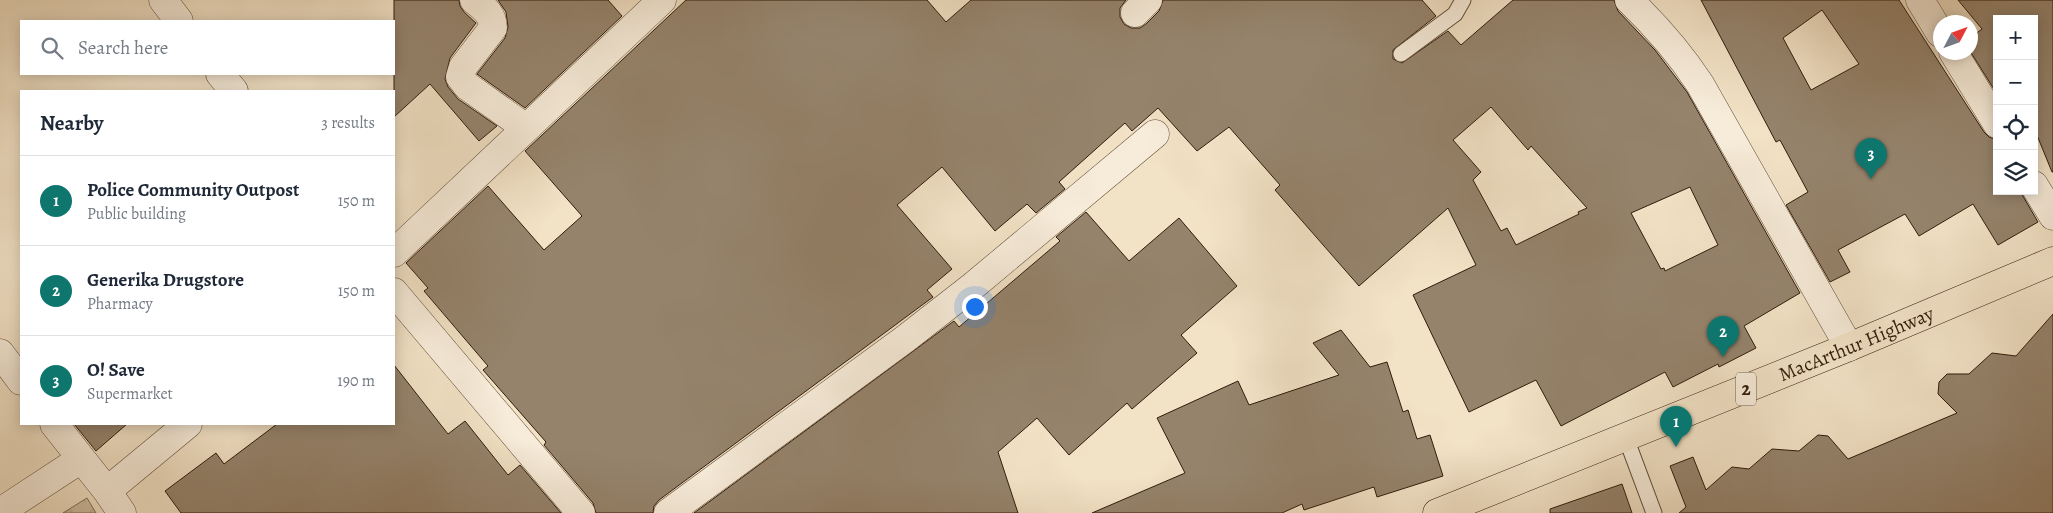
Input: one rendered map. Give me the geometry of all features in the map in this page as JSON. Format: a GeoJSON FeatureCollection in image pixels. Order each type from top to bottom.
{"type":"FeatureCollection","features":[{"type":"Feature","properties":{"kind":"highway","name":"MacArthur Highway"},"geometry":{"type":"LineString","coordinates":[[1437,513],[1849,347],[2053,260]]}},
{"type":"Feature","properties":{"kind":"street"},"geometry":{"type":"LineString","coordinates":[[163,0],[178,20]]}},
{"type":"Feature","properties":{"kind":"street"},"geometry":{"type":"LineString","coordinates":[[474,0],[487,10],[493,20],[493,28],[463,67],[460,77],[467,86],[526,128]]}},
{"type":"Feature","properties":{"kind":"street"},"geometry":{"type":"LineString","coordinates":[[395,252],[662,0]]}},
{"type":"Feature","properties":{"kind":"street"},"geometry":{"type":"LineString","coordinates":[[1630,0],[1660,30],[1682,56],[1849,347]]}},
{"type":"Feature","properties":{"kind":"street"},"geometry":{"type":"LineString","coordinates":[[1920,0],[1933,21]]}},
{"type":"Feature","properties":{"kind":"street"},"geometry":{"type":"LineString","coordinates":[[1957,60],[1993,118]]}},
{"type":"Feature","properties":{"kind":"street"},"geometry":{"type":"LineString","coordinates":[[221,75],[233,90]]}},
{"type":"Feature","properties":{"kind":"street"},"geometry":{"type":"LineString","coordinates":[[668,513],[905,339],[973,286],[1155,134]]}},
{"type":"Feature","properties":{"kind":"street"},"geometry":{"type":"LineString","coordinates":[[2038,192],[2053,216]]}},
{"type":"Feature","properties":{"kind":"street"},"geometry":{"type":"LineString","coordinates":[[395,293],[581,513]]}},
{"type":"Feature","properties":{"kind":"street"},"geometry":{"type":"LineString","coordinates":[[0,353],[20,380]]}},
{"type":"Feature","properties":{"kind":"street"},"geometry":{"type":"LineString","coordinates":[[55,425],[122,513]]}},
{"type":"Feature","properties":{"kind":"street"},"geometry":{"type":"LineString","coordinates":[[107,491],[187,425]]}},
{"type":"Feature","properties":{"kind":"street"},"geometry":{"type":"LineString","coordinates":[[0,512],[81,460]]}},
{"type":"Feature","properties":{"kind":"lane"},"geometry":{"type":"LineString","coordinates":[[1401,54],[1455,14],[1463,0]]}},
{"type":"Feature","properties":{"kind":"lane"},"geometry":{"type":"LineString","coordinates":[[1626,438],[1654,513]]}},
{"type":"Feature","properties":{"kind":"green space"},"geometry":{"type":"Polygon","coordinates":[[[87,498],[96,513],[63,513],[87,498]]]}},
{"type":"Feature","properties":{"kind":"building"},"geometry":{"type":"Polygon","coordinates":[[[394,0],[459,0],[464,12],[476,23],[450,58],[445,79],[448,87],[458,99],[497,126],[479,141],[430,84],[395,116],[394,0]]]}},
{"type":"Feature","properties":{"kind":"building"},"geometry":{"type":"Polygon","coordinates":[[[498,0],[608,0],[622,16],[525,108],[477,74],[505,38],[508,27],[506,12],[498,0]]]}},
{"type":"Feature","properties":{"kind":"building"},"geometry":{"type":"Polygon","coordinates":[[[686,0],[927,0],[946,22],[971,0],[1126,0],[1120,8],[1120,17],[1124,24],[1131,28],[1140,28],[1159,11],[1163,0],[1422,0],[1436,16],[1393,50],[1393,59],[1402,63],[1448,31],[1461,45],[1513,0],[1614,0],[1618,11],[1655,50],[1687,92],[1800,293],[1744,326],[1756,348],[1719,367],[1718,364],[1673,387],[1665,372],[1561,426],[1536,380],[1469,412],[1413,295],[1476,265],[1448,208],[1359,286],[1275,190],[1280,185],[1229,127],[1197,151],[1158,108],[1132,131],[1125,123],[1059,182],[1065,189],[1036,213],[1027,204],[995,231],[942,167],[897,205],[952,269],[927,290],[933,297],[659,500],[654,506],[653,513],[596,513],[593,503],[544,445],[546,442],[483,370],[488,366],[424,291],[428,288],[406,263],[488,186],[544,250],[582,216],[525,151],[686,0]],[[1491,107],[1453,140],[1481,172],[1473,180],[1501,231],[1507,228],[1516,245],[1579,214],[1578,212],[1587,208],[1531,146],[1528,150],[1491,107]],[[1690,187],[1631,213],[1661,269],[1664,268],[1665,271],[1718,245],[1690,187]]]}},
{"type":"Feature","properties":{"kind":"building"},"geometry":{"type":"Polygon","coordinates":[[[1701,0],[1899,0],[1933,53],[1933,60],[1938,60],[1984,132],[1993,138],[1993,195],[2022,195],[2038,222],[1998,245],[1973,204],[1919,236],[1905,214],[1838,250],[1850,272],[1830,282],[1786,205],[1808,192],[1780,140],[1776,142],[1701,0]],[[1822,10],[1783,38],[1811,90],[1859,64],[1822,10]]]}},
{"type":"Feature","properties":{"kind":"building"},"geometry":{"type":"Polygon","coordinates":[[[1958,0],[2053,0],[2053,172],[2038,138],[2038,15],[1993,15],[1993,88],[1976,60],[1978,60],[1978,32],[1982,29],[1978,24],[1978,15],[1970,15],[1958,0]]]}},
{"type":"Feature","properties":{"kind":"building"},"geometry":{"type":"Polygon","coordinates":[[[1086,212],[1129,261],[1179,218],[1237,286],[1181,335],[1197,353],[1132,409],[1127,403],[1069,455],[1037,418],[998,452],[1018,513],[694,513],[954,321],[959,327],[1060,241],[1056,237],[1086,212]]]}},
{"type":"Feature","properties":{"kind":"building"},"geometry":{"type":"Polygon","coordinates":[[[2053,314],[2053,513],[1679,513],[1686,507],[1670,466],[1693,457],[1706,490],[1732,467],[1749,469],[1772,449],[1799,451],[1818,435],[1828,436],[1848,459],[1957,413],[1938,394],[1939,382],[1947,374],[1969,374],[1992,353],[2016,356],[2053,314]]]}},
{"type":"Feature","properties":{"kind":"building"},"geometry":{"type":"Polygon","coordinates":[[[1341,330],[1370,367],[1387,362],[1403,412],[1408,410],[1417,439],[1430,435],[1443,476],[1377,497],[1374,487],[1304,510],[1302,504],[1282,513],[1092,513],[1185,473],[1157,418],[1238,381],[1249,405],[1339,375],[1313,343],[1341,330]]]}},
{"type":"Feature","properties":{"kind":"building"},"geometry":{"type":"Polygon","coordinates":[[[395,366],[448,434],[465,421],[508,475],[520,465],[561,513],[181,513],[165,491],[216,453],[224,464],[276,425],[395,425],[395,366]]]}},
{"type":"Feature","properties":{"kind":"building"},"geometry":{"type":"Polygon","coordinates":[[[75,425],[126,425],[96,451],[75,425]]]}},
{"type":"Feature","properties":{"kind":"building"},"geometry":{"type":"Polygon","coordinates":[[[1622,484],[1632,513],[1550,513],[1550,509],[1622,484]]]}},
{"type":"Feature","properties":{"kind":"place","name":"O! Save"},"geometry":{"type":"Point","coordinates":[1871,179]}},
{"type":"Feature","properties":{"kind":"place","name":"Generika Drugstore"},"geometry":{"type":"Point","coordinates":[1723,357]}},
{"type":"Feature","properties":{"kind":"place","name":"Police Community Outpost"},"geometry":{"type":"Point","coordinates":[1676,447]}}]}
